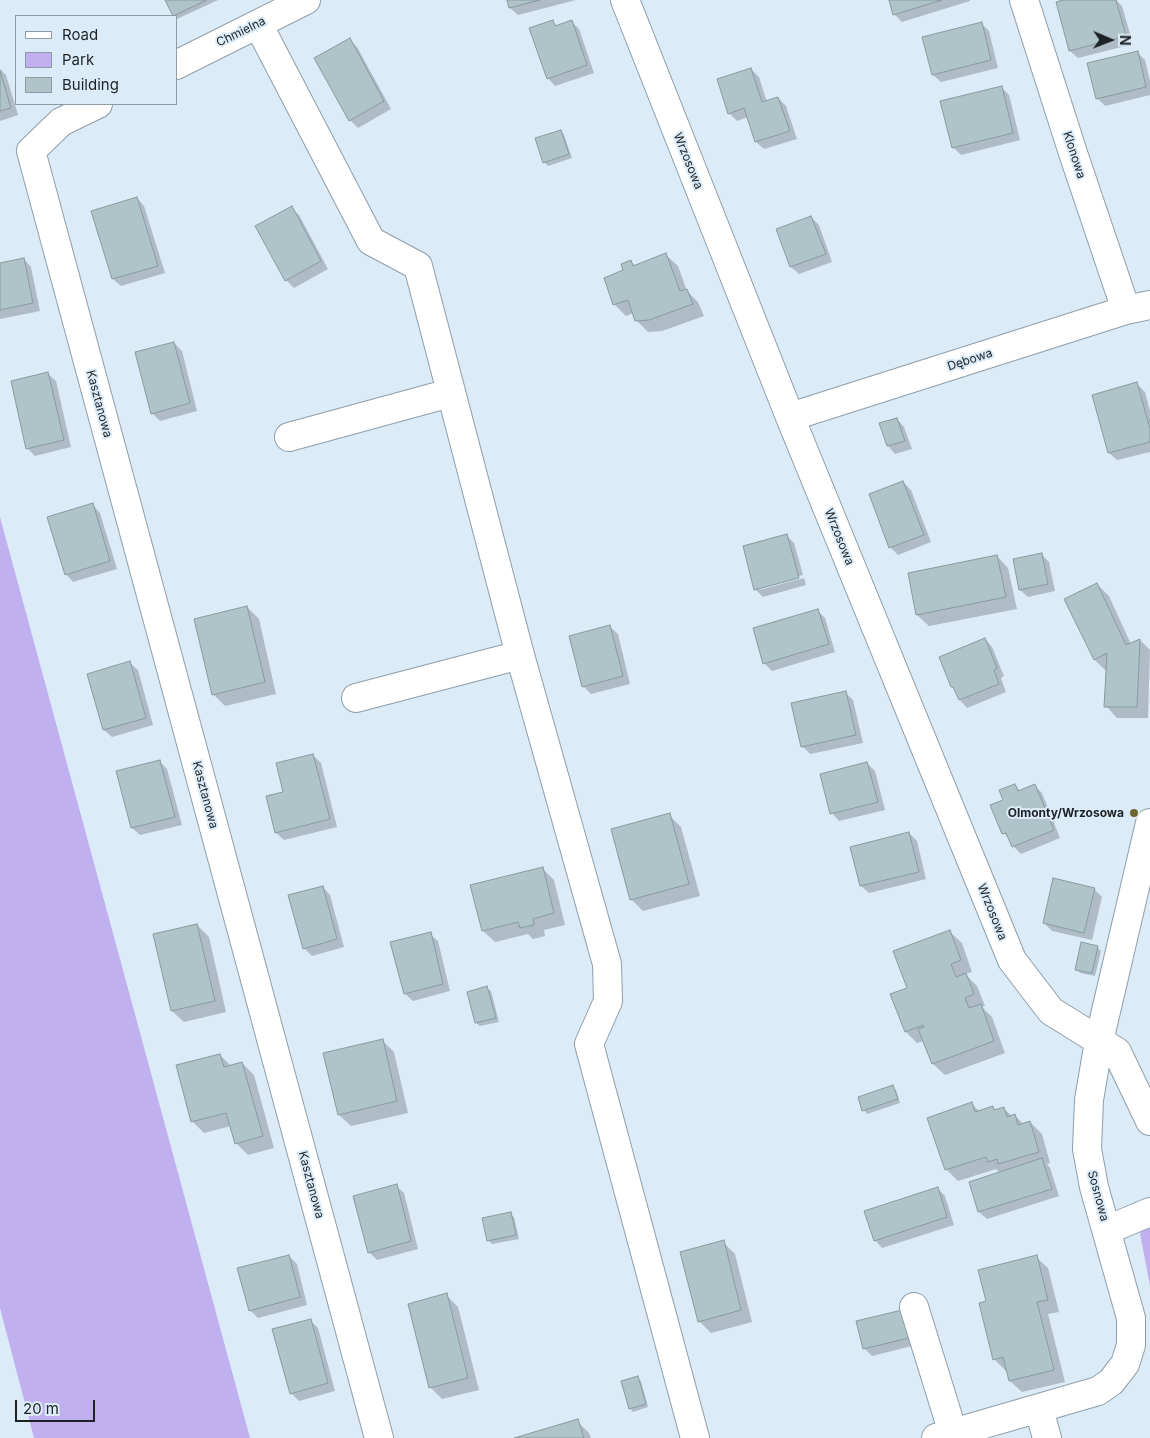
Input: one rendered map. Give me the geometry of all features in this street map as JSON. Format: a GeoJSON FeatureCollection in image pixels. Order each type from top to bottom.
{"type":"FeatureCollection","features":[{"type":"Feature","properties":{"kind":"street","name":"Chmielna"},"geometry":{"type":"LineString","coordinates":[[178,63],[306,0]]}},
{"type":"Feature","properties":{"kind":"street","name":"Wrzosowa"},"geometry":{"type":"LineString","coordinates":[[625,0],[790,417],[1012,960],[1051,1011],[1117,1052],[1150,1121]]}},
{"type":"Feature","properties":{"kind":"street","name":"Klonowa"},"geometry":{"type":"LineString","coordinates":[[1024,0],[1076,162],[1138,307]]}},
{"type":"Feature","properties":{"kind":"street"},"geometry":{"type":"LineString","coordinates":[[258,24],[371,240],[418,266],[520,655],[607,964],[608,1001],[589,1044],[695,1438]]}},
{"type":"Feature","properties":{"kind":"street","name":"Kasztanowa"},"geometry":{"type":"LineString","coordinates":[[96,105],[61,122],[31,151],[379,1438]]}},
{"type":"Feature","properties":{"kind":"street","name":"Dębowa"},"geometry":{"type":"LineString","coordinates":[[790,417],[1138,307]]}},
{"type":"Feature","properties":{"kind":"street"},"geometry":{"type":"LineString","coordinates":[[289,437],[450,393]]}},
{"type":"Feature","properties":{"kind":"street"},"geometry":{"type":"LineString","coordinates":[[356,698],[520,655]]}},
{"type":"Feature","properties":{"kind":"street","name":"Sosnowa"},"geometry":{"type":"LineString","coordinates":[[944,1436],[1098,1391],[1112,1382],[1125,1364],[1131,1345],[1131,1318],[1094,1187],[1087,1149],[1089,1100],[1099,1041],[1150,823]]}},
{"type":"Feature","properties":{"kind":"street"},"geometry":{"type":"LineString","coordinates":[[1107,1230],[1150,1212]]}},
{"type":"Feature","properties":{"kind":"street"},"geometry":{"type":"LineString","coordinates":[[914,1307],[944,1436]]}},
{"type":"Feature","properties":{"kind":"street"},"geometry":{"type":"LineString","coordinates":[[1039,1409],[1047,1438]]}},
{"type":"Feature","properties":{"kind":"green space"},"geometry":{"type":"Polygon","coordinates":[[[0,517],[250,1438],[34,1438],[0,1308],[0,517]]]}},
{"type":"Feature","properties":{"kind":"green space"},"geometry":{"type":"Polygon","coordinates":[[[1150,1225],[1150,1286],[1140,1233],[1150,1225]]]}},
{"type":"Feature","properties":{"kind":"building"},"geometry":{"type":"Polygon","coordinates":[[[165,0],[207,0],[175,15],[172,15],[165,0]]]}},
{"type":"Feature","properties":{"kind":"building"},"geometry":{"type":"Polygon","coordinates":[[[507,0],[540,0],[509,8],[507,0]]]}},
{"type":"Feature","properties":{"kind":"building"},"geometry":{"type":"Polygon","coordinates":[[[889,0],[942,0],[893,15],[889,0]]]}},
{"type":"Feature","properties":{"kind":"building"},"geometry":{"type":"Polygon","coordinates":[[[1063,0],[1116,0],[1126,36],[1069,51],[1056,2],[1063,0]]]}},
{"type":"Feature","properties":{"kind":"building"},"geometry":{"type":"Polygon","coordinates":[[[553,20],[555,26],[572,20],[587,65],[547,79],[529,28],[553,20]]]}},
{"type":"Feature","properties":{"kind":"building"},"geometry":{"type":"Polygon","coordinates":[[[982,22],[991,60],[932,75],[922,37],[982,22]]]}},
{"type":"Feature","properties":{"kind":"building"},"geometry":{"type":"Polygon","coordinates":[[[350,38],[384,101],[349,121],[314,58],[350,38]]]}},
{"type":"Feature","properties":{"kind":"building"},"geometry":{"type":"Polygon","coordinates":[[[1138,51],[1146,87],[1096,99],[1087,63],[1138,51]]]}},
{"type":"Feature","properties":{"kind":"building"},"geometry":{"type":"Polygon","coordinates":[[[751,68],[762,102],[778,97],[790,131],[755,142],[744,108],[728,114],[717,79],[751,68]]]}},
{"type":"Feature","properties":{"kind":"building"},"geometry":{"type":"Polygon","coordinates":[[[0,71],[11,108],[0,111],[0,71]]]}},
{"type":"Feature","properties":{"kind":"building"},"geometry":{"type":"Polygon","coordinates":[[[1002,86],[1013,133],[952,148],[940,101],[1002,86]]]}},
{"type":"Feature","properties":{"kind":"building"},"geometry":{"type":"Polygon","coordinates":[[[561,130],[569,154],[543,163],[535,138],[561,130]]]}},
{"type":"Feature","properties":{"kind":"building"},"geometry":{"type":"Polygon","coordinates":[[[137,197],[158,266],[112,279],[91,211],[137,197]]]}},
{"type":"Feature","properties":{"kind":"building"},"geometry":{"type":"Polygon","coordinates":[[[292,206],[321,261],[285,281],[255,226],[292,206]]]}},
{"type":"Feature","properties":{"kind":"building"},"geometry":{"type":"Polygon","coordinates":[[[811,216],[826,254],[790,267],[776,229],[811,216]]]}},
{"type":"Feature","properties":{"kind":"building"},"geometry":{"type":"Polygon","coordinates":[[[666,253],[680,291],[687,289],[693,304],[649,320],[635,321],[628,300],[613,305],[604,278],[623,270],[621,264],[631,260],[633,266],[666,253]]]}},
{"type":"Feature","properties":{"kind":"building"},"geometry":{"type":"Polygon","coordinates":[[[24,258],[33,303],[0,310],[0,263],[24,258]]]}},
{"type":"Feature","properties":{"kind":"building"},"geometry":{"type":"Polygon","coordinates":[[[174,342],[190,403],[151,414],[135,352],[174,342]]]}},
{"type":"Feature","properties":{"kind":"building"},"geometry":{"type":"Polygon","coordinates":[[[48,372],[64,440],[26,449],[11,381],[48,372]]]}},
{"type":"Feature","properties":{"kind":"building"},"geometry":{"type":"Polygon","coordinates":[[[1137,382],[1150,429],[1150,442],[1108,453],[1092,395],[1137,382]]]}},
{"type":"Feature","properties":{"kind":"building"},"geometry":{"type":"Polygon","coordinates":[[[897,418],[905,441],[887,446],[879,423],[897,418]]]}},
{"type":"Feature","properties":{"kind":"building"},"geometry":{"type":"Polygon","coordinates":[[[903,481],[924,535],[889,548],[869,494],[903,481]]]}},
{"type":"Feature","properties":{"kind":"building"},"geometry":{"type":"Polygon","coordinates":[[[93,503],[110,561],[65,575],[47,517],[93,503]]]}},
{"type":"Feature","properties":{"kind":"building"},"geometry":{"type":"Polygon","coordinates":[[[787,534],[799,578],[754,590],[743,546],[787,534]]]}},
{"type":"Feature","properties":{"kind":"building"},"geometry":{"type":"Polygon","coordinates":[[[1042,553],[1048,584],[1019,590],[1013,559],[1042,553]]]}},
{"type":"Feature","properties":{"kind":"building"},"geometry":{"type":"Polygon","coordinates":[[[997,555],[1006,597],[916,615],[908,573],[997,555]]]}},
{"type":"Feature","properties":{"kind":"building"},"geometry":{"type":"Polygon","coordinates":[[[1097,583],[1126,645],[1140,639],[1137,707],[1104,707],[1107,653],[1094,660],[1064,599],[1097,583]]]}},
{"type":"Feature","properties":{"kind":"building"},"geometry":{"type":"Polygon","coordinates":[[[247,606],[265,682],[212,695],[194,619],[247,606]]]}},
{"type":"Feature","properties":{"kind":"building"},"geometry":{"type":"Polygon","coordinates":[[[818,609],[829,644],[763,664],[753,628],[818,609]]]}},
{"type":"Feature","properties":{"kind":"building"},"geometry":{"type":"Polygon","coordinates":[[[610,625],[623,676],[582,687],[569,636],[610,625]]]}},
{"type":"Feature","properties":{"kind":"building"},"geometry":{"type":"Polygon","coordinates":[[[985,638],[997,668],[994,670],[999,684],[959,700],[953,687],[951,687],[939,657],[985,638]]]}},
{"type":"Feature","properties":{"kind":"building"},"geometry":{"type":"Polygon","coordinates":[[[130,661],[146,718],[103,730],[87,674],[130,661]]]}},
{"type":"Feature","properties":{"kind":"building"},"geometry":{"type":"Polygon","coordinates":[[[846,691],[856,735],[801,747],[791,703],[846,691]]]}},
{"type":"Feature","properties":{"kind":"building"},"geometry":{"type":"Polygon","coordinates":[[[313,754],[330,819],[275,833],[266,796],[283,792],[276,763],[313,754]]]}},
{"type":"Feature","properties":{"kind":"building"},"geometry":{"type":"Polygon","coordinates":[[[160,760],[175,817],[131,828],[116,771],[160,760]]]}},
{"type":"Feature","properties":{"kind":"building"},"geometry":{"type":"Polygon","coordinates":[[[867,762],[878,802],[830,814],[820,774],[867,762]]]}},
{"type":"Feature","properties":{"kind":"building"},"geometry":{"type":"Polygon","coordinates":[[[1015,784],[1018,791],[1035,784],[1054,830],[1012,847],[1006,833],[1002,834],[990,805],[1003,800],[999,790],[1015,784]]]}},
{"type":"Feature","properties":{"kind":"building"},"geometry":{"type":"Polygon","coordinates":[[[670,813],[689,884],[630,900],[611,829],[670,813]]]}},
{"type":"Feature","properties":{"kind":"building"},"geometry":{"type":"Polygon","coordinates":[[[909,832],[919,872],[860,886],[850,847],[909,832]]]}},
{"type":"Feature","properties":{"kind":"building"},"geometry":{"type":"Polygon","coordinates":[[[543,867],[554,913],[533,919],[534,925],[520,928],[518,922],[482,931],[470,885],[543,867]]]}},
{"type":"Feature","properties":{"kind":"building"},"geometry":{"type":"Polygon","coordinates":[[[1053,878],[1095,888],[1084,933],[1043,923],[1053,878]]]}},
{"type":"Feature","properties":{"kind":"building"},"geometry":{"type":"Polygon","coordinates":[[[323,886],[337,939],[303,949],[288,895],[323,886]]]}},
{"type":"Feature","properties":{"kind":"building"},"geometry":{"type":"Polygon","coordinates":[[[197,924],[215,1001],[171,1011],[153,934],[197,924]]]}},
{"type":"Feature","properties":{"kind":"building"},"geometry":{"type":"Polygon","coordinates":[[[950,930],[961,960],[951,964],[956,977],[966,973],[974,994],[965,998],[969,1008],[981,1004],[994,1041],[932,1064],[918,1029],[924,1027],[923,1025],[905,1032],[890,994],[907,988],[893,951],[950,930]]]}},
{"type":"Feature","properties":{"kind":"building"},"geometry":{"type":"Polygon","coordinates":[[[431,932],[443,984],[404,994],[390,942],[431,932]]]}},
{"type":"Feature","properties":{"kind":"building"},"geometry":{"type":"Polygon","coordinates":[[[1081,942],[1098,946],[1092,973],[1075,970],[1081,942]]]}},
{"type":"Feature","properties":{"kind":"building"},"geometry":{"type":"Polygon","coordinates":[[[487,986],[496,1018],[475,1023],[467,992],[487,986]]]}},
{"type":"Feature","properties":{"kind":"building"},"geometry":{"type":"Polygon","coordinates":[[[383,1039],[397,1101],[338,1115],[323,1053],[383,1039]]]}},
{"type":"Feature","properties":{"kind":"building"},"geometry":{"type":"Polygon","coordinates":[[[220,1054],[224,1067],[242,1062],[263,1136],[235,1144],[226,1113],[191,1122],[176,1065],[220,1054]]]}},
{"type":"Feature","properties":{"kind":"building"},"geometry":{"type":"Polygon","coordinates":[[[893,1085],[898,1099],[862,1111],[858,1097],[893,1085]]]}},
{"type":"Feature","properties":{"kind":"building"},"geometry":{"type":"Polygon","coordinates":[[[972,1102],[975,1112],[993,1106],[994,1110],[1004,1107],[1007,1117],[1015,1114],[1018,1125],[1030,1121],[1039,1152],[998,1164],[997,1159],[988,1162],[986,1157],[945,1170],[927,1118],[972,1102]]]}},
{"type":"Feature","properties":{"kind":"building"},"geometry":{"type":"Polygon","coordinates":[[[1042,1158],[1052,1189],[978,1212],[969,1182],[1042,1158]]]}},
{"type":"Feature","properties":{"kind":"building"},"geometry":{"type":"Polygon","coordinates":[[[397,1184],[411,1241],[368,1253],[353,1196],[397,1184]]]}},
{"type":"Feature","properties":{"kind":"building"},"geometry":{"type":"Polygon","coordinates":[[[938,1187],[947,1217],[874,1241],[864,1211],[938,1187]]]}},
{"type":"Feature","properties":{"kind":"building"},"geometry":{"type":"Polygon","coordinates":[[[511,1212],[516,1235],[487,1241],[482,1218],[511,1212]]]}},
{"type":"Feature","properties":{"kind":"building"},"geometry":{"type":"Polygon","coordinates":[[[724,1240],[741,1310],[698,1322],[680,1252],[724,1240]]]}},
{"type":"Feature","properties":{"kind":"building"},"geometry":{"type":"Polygon","coordinates":[[[289,1255],[300,1297],[249,1311],[237,1268],[289,1255]]]}},
{"type":"Feature","properties":{"kind":"building"},"geometry":{"type":"Polygon","coordinates":[[[1037,1255],[1048,1300],[1037,1302],[1054,1370],[1009,1381],[1003,1357],[993,1360],[979,1303],[986,1301],[978,1270],[1037,1255]]]}},
{"type":"Feature","properties":{"kind":"building"},"geometry":{"type":"Polygon","coordinates":[[[447,1293],[468,1378],[429,1388],[408,1304],[447,1293]]]}},
{"type":"Feature","properties":{"kind":"building"},"geometry":{"type":"Polygon","coordinates":[[[902,1310],[909,1338],[863,1349],[856,1321],[902,1310]]]}},
{"type":"Feature","properties":{"kind":"building"},"geometry":{"type":"Polygon","coordinates":[[[311,1319],[328,1383],[290,1394],[272,1329],[311,1319]]]}},
{"type":"Feature","properties":{"kind":"building"},"geometry":{"type":"Polygon","coordinates":[[[638,1376],[646,1404],[629,1409],[621,1381],[638,1376]]]}},
{"type":"Feature","properties":{"kind":"building"},"geometry":{"type":"Polygon","coordinates":[[[578,1419],[584,1438],[514,1438],[578,1419]]]}},
{"type":"Feature","properties":{"kind":"place","name":"Olmonty/Wrzosowa"},"geometry":{"type":"Point","coordinates":[1134,813]}}]}
